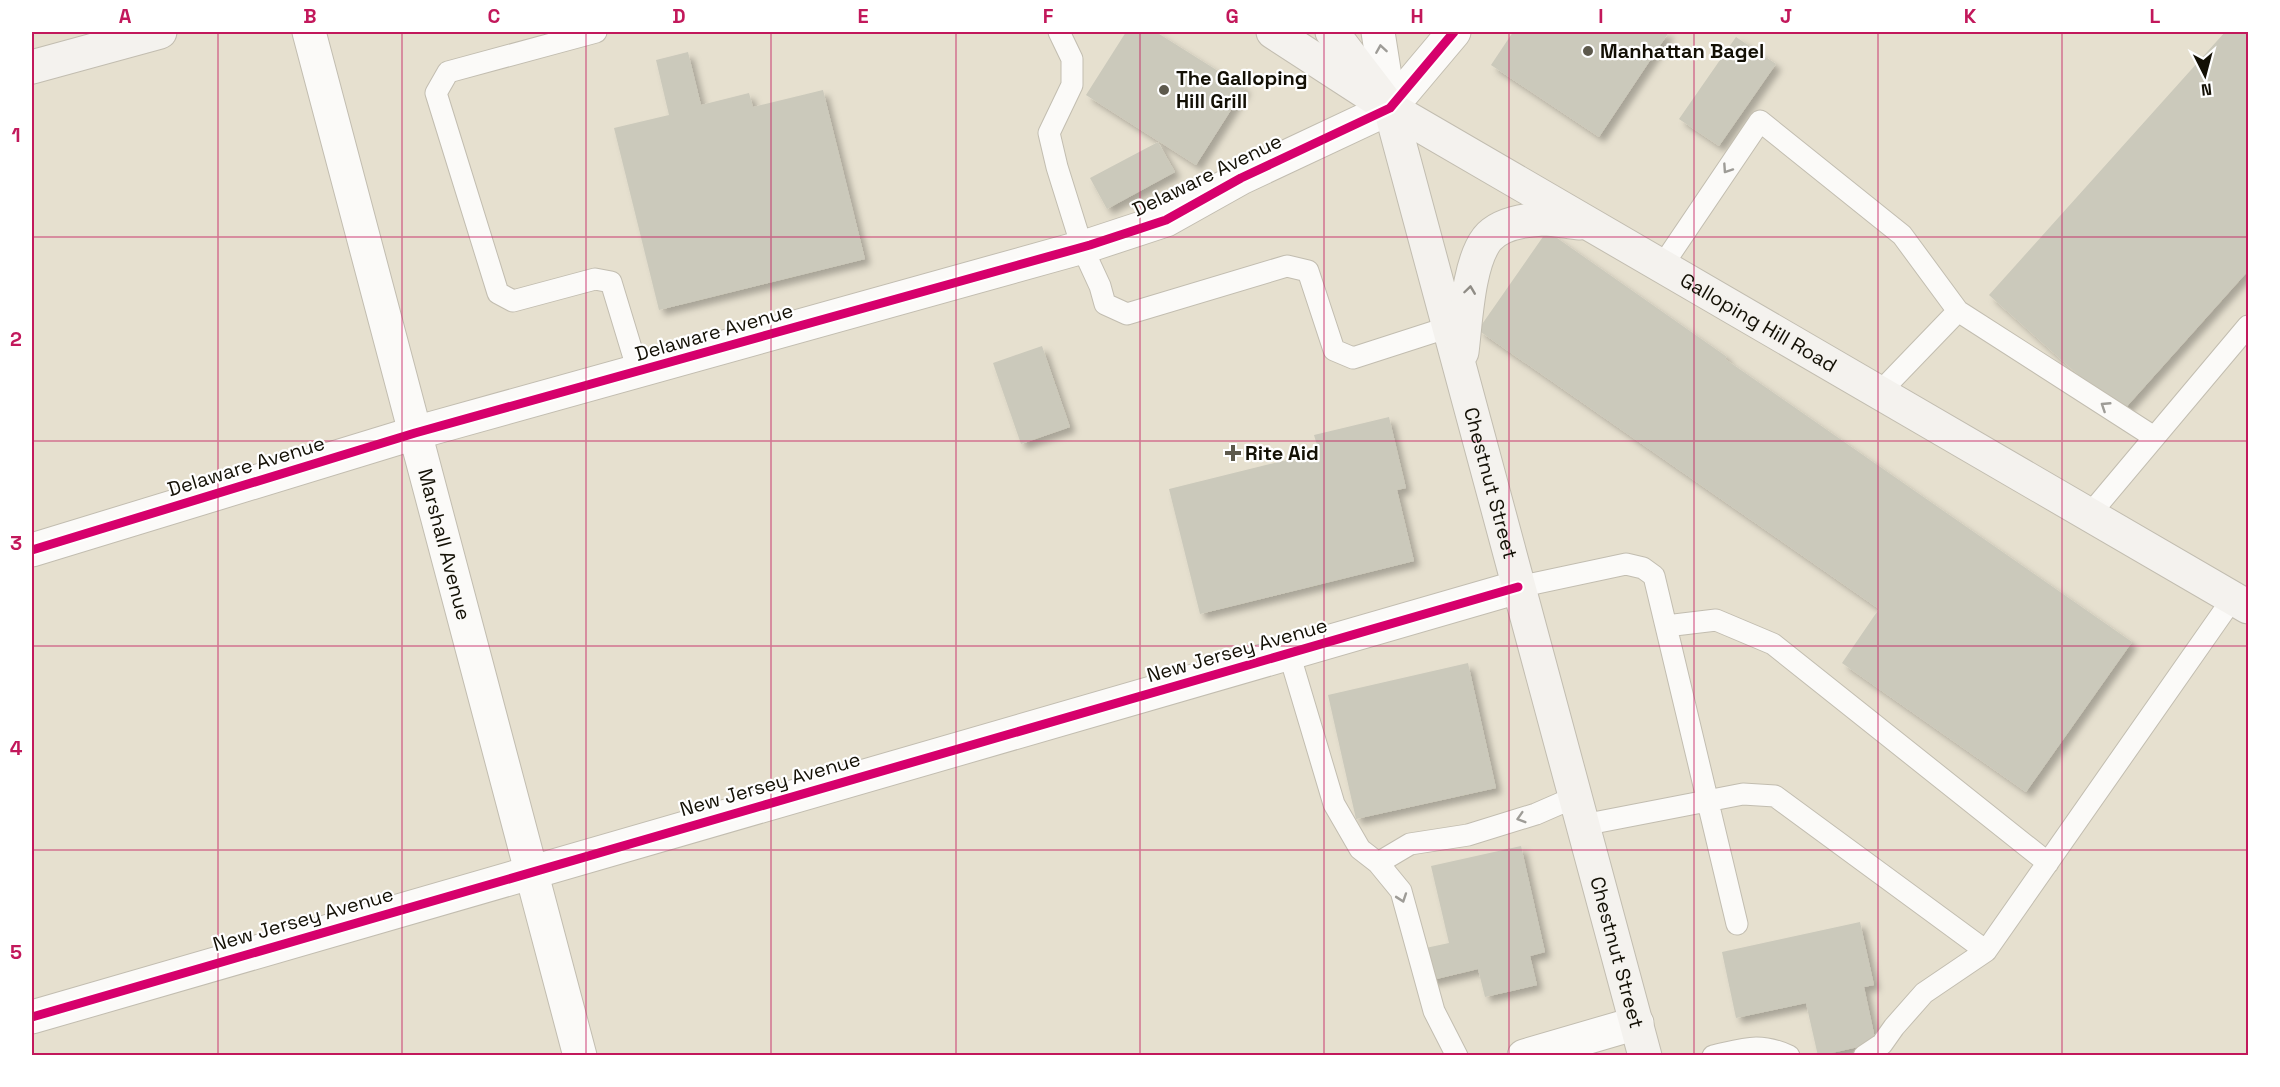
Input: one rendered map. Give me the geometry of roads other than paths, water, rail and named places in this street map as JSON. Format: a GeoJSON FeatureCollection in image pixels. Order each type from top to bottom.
{"type":"FeatureCollection","features":[{"type":"Feature","properties":{"kind":"main road"},"geometry":{"type":"LineString","coordinates":[[32,68],[160,32]]}},
{"type":"Feature","properties":{"kind":"main road","name":"Galloping Hill Road"},"geometry":{"type":"LineString","coordinates":[[1273,32],[1390,108],[2241,602]]}},
{"type":"Feature","properties":{"kind":"main road","name":"Chestnut Street"},"geometry":{"type":"LineString","coordinates":[[1332,32],[1390,108],[1645,1056]]}},
{"type":"Feature","properties":{"kind":"main road"},"geometry":{"type":"LineString","coordinates":[[1460,369],[1473,271],[1487,240],[1498,230],[1521,222],[1544,219],[1589,224]]}},
{"type":"Feature","properties":{"kind":"street","name":"Marshall Avenue"},"geometry":{"type":"LineString","coordinates":[[309,32],[580,1056]]}},
{"type":"Feature","properties":{"kind":"street"},"geometry":{"type":"LineString","coordinates":[[1378,32],[1390,108]]}},
{"type":"Feature","properties":{"kind":"street"},"geometry":{"type":"LineString","coordinates":[[1390,108],[1454,32]]}},
{"type":"Feature","properties":{"kind":"street","name":"Delaware Avenue"},"geometry":{"type":"LineString","coordinates":[[32,550],[415,433],[1082,248],[1166,220],[1241,178],[1390,108]]}},
{"type":"Feature","properties":{"kind":"street","name":"New Jersey Avenue"},"geometry":{"type":"LineString","coordinates":[[32,1017],[1518,587]]}},
{"type":"Feature","properties":{"kind":"street"},"geometry":{"type":"LineString","coordinates":[[1524,1056],[1637,1023]]}},
{"type":"Feature","properties":{"kind":"lane"},"geometry":{"type":"LineString","coordinates":[[596,32],[448,72],[436,93],[498,292],[513,301],[595,279],[611,282],[638,371]]}},
{"type":"Feature","properties":{"kind":"lane"},"geometry":{"type":"LineString","coordinates":[[1059,32],[1072,58],[1072,85],[1049,133],[1082,248],[1100,286],[1105,304],[1127,314],[1287,266],[1308,271],[1334,350],[1353,358],[1449,327]]}},
{"type":"Feature","properties":{"kind":"lane"},"geometry":{"type":"LineString","coordinates":[[1662,266],[1760,120],[1902,235],[1958,311],[2154,437]]}},
{"type":"Feature","properties":{"kind":"lane"},"geometry":{"type":"LineString","coordinates":[[1880,392],[1958,311]]}},
{"type":"Feature","properties":{"kind":"lane"},"geometry":{"type":"LineString","coordinates":[[2090,514],[2248,326]]}},
{"type":"Feature","properties":{"kind":"lane"},"geometry":{"type":"LineString","coordinates":[[1518,587],[1626,564],[1643,568],[1654,576],[1737,924]]}},
{"type":"Feature","properties":{"kind":"lane"},"geometry":{"type":"LineString","coordinates":[[1864,1056],[1882,1044],[1924,993],[1986,951],[2048,862],[2241,602]]}},
{"type":"Feature","properties":{"kind":"lane"},"geometry":{"type":"LineString","coordinates":[[1666,626],[1716,620],[1773,644],[2048,862]]}},
{"type":"Feature","properties":{"kind":"lane"},"geometry":{"type":"LineString","coordinates":[[1289,653],[1334,804],[1360,849],[1378,863],[1401,891],[1434,1011],[1456,1056]]}},
{"type":"Feature","properties":{"kind":"lane"},"geometry":{"type":"LineString","coordinates":[[1378,863],[1410,844],[1468,835],[1536,814],[1707,800],[1743,794],[1775,796],[1986,951]]}},
{"type":"Feature","properties":{"kind":"lane"},"geometry":{"type":"LineString","coordinates":[[1713,1056],[1755,1046],[1789,1056]]}},
{"type":"Feature","properties":{"kind":"place","name":"Manhattan Bagel"},"geometry":{"type":"Point","coordinates":[1588,51]}},
{"type":"Feature","properties":{"kind":"place","name":"The Galloping Hill Grill"},"geometry":{"type":"Point","coordinates":[1164,90]}},
{"type":"Feature","properties":{"kind":"place","name":"Rite Aid"},"geometry":{"type":"Point","coordinates":[1233,453]}}]}
